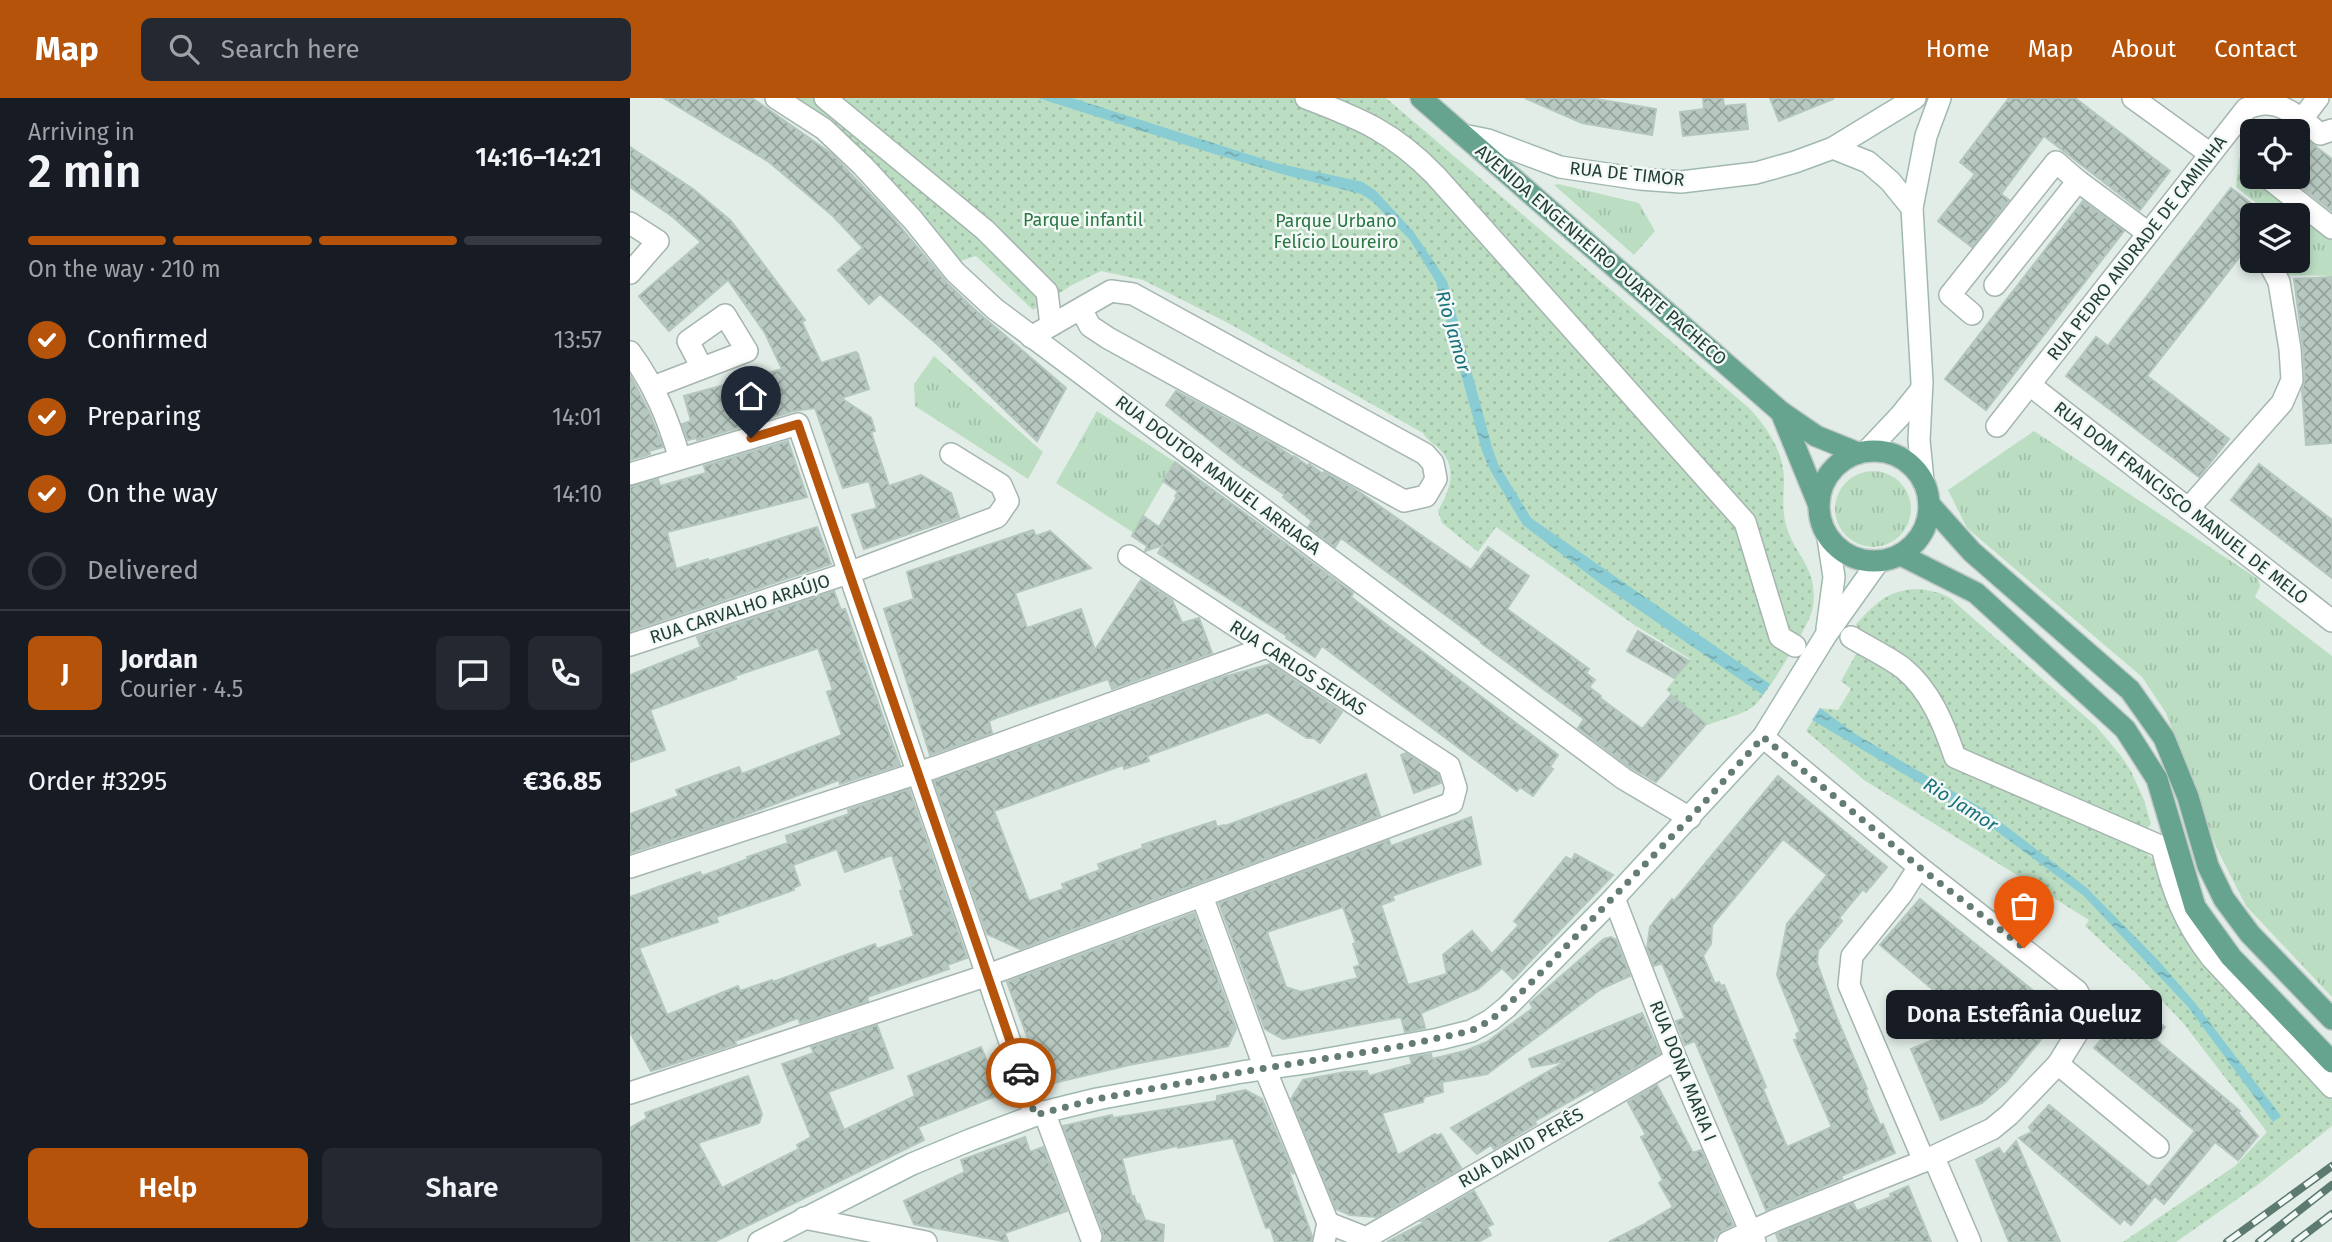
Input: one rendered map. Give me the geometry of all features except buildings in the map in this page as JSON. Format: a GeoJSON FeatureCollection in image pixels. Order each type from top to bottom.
{"type":"FeatureCollection","features":[{"type":"Feature","properties":{"kind":"main road","name":"AVENIDA ENGENHEIRO DUARTE PACHECO"},"geometry":{"type":"LineString","coordinates":[[1421,98],[1781,412],[1816,436],[1862,452]]}},
{"type":"Feature","properties":{"kind":"main road","name":"AVENIDA ENGENHEIRO DUARTE PACHECO"},"geometry":{"type":"LineString","coordinates":[[1781,412],[1818,503]]}},
{"type":"Feature","properties":{"kind":"main road"},"geometry":{"type":"LineString","coordinates":[[1862,452],[1884,452],[1900,457],[1913,467],[1923,481],[1929,504],[1928,519],[1913,545],[1901,555],[1878,562],[1858,560],[1841,552],[1828,538],[1820,522],[1818,503],[1830,472],[1842,460],[1862,452]]}},
{"type":"Feature","properties":{"kind":"main road"},"geometry":{"type":"LineString","coordinates":[[1929,504],[1972,552],[2130,690],[2164,738],[2189,797],[2208,866],[2224,899],[2250,934],[2332,1019]]}},
{"type":"Feature","properties":{"kind":"main road"},"geometry":{"type":"LineString","coordinates":[[1901,555],[1976,593],[2125,729],[2157,779],[2195,907],[2231,957],[2332,1062]]}},
{"type":"Feature","properties":{"kind":"street","name":"RUA DOUTOR MANUEL ARRIAGA"},"geometry":{"type":"LineString","coordinates":[[776,98],[824,129],[863,166],[913,219],[955,272],[995,309],[1624,779],[1690,818]]}},
{"type":"Feature","properties":{"kind":"street"},"geometry":{"type":"LineString","coordinates":[[825,98],[985,230],[1047,292],[1051,325]]}},
{"type":"Feature","properties":{"kind":"street"},"geometry":{"type":"LineString","coordinates":[[1306,98],[1358,118],[1394,137],[1416,155],[1745,522],[1780,637],[1795,646]]}},
{"type":"Feature","properties":{"kind":"street","name":"RUA DE TIMOR"},"geometry":{"type":"LineString","coordinates":[[1463,135],[1489,140],[1560,167],[1681,182],[1756,173],[1833,148],[1915,98]]}},
{"type":"Feature","properties":{"kind":"street"},"geometry":{"type":"LineString","coordinates":[[1923,481],[1919,440],[1921,390],[1912,208],[1926,136],[1940,98]]}},
{"type":"Feature","properties":{"kind":"street"},"geometry":{"type":"LineString","coordinates":[[2133,98],[2210,153]]}},
{"type":"Feature","properties":{"kind":"street"},"geometry":{"type":"LineString","coordinates":[[2303,119],[2318,98]]}},
{"type":"Feature","properties":{"kind":"street","name":"RUA PEDRO ANDRADE DE CAMINHA"},"geometry":{"type":"LineString","coordinates":[[1997,426],[2246,109],[2257,102],[2273,101],[2300,119]]}},
{"type":"Feature","properties":{"kind":"street","name":"RUA PEDRO ANDRADE DE CAMINHA"},"geometry":{"type":"LineString","coordinates":[[2310,125],[2328,136]]}},
{"type":"Feature","properties":{"kind":"street"},"geometry":{"type":"LineString","coordinates":[[1833,148],[1868,162],[1890,181],[1912,208]]}},
{"type":"Feature","properties":{"kind":"street"},"geometry":{"type":"LineString","coordinates":[[1972,314],[1950,295],[2056,162],[2148,233]]}},
{"type":"Feature","properties":{"kind":"street"},"geometry":{"type":"LineString","coordinates":[[1995,285],[2078,181]]}},
{"type":"Feature","properties":{"kind":"street"},"geometry":{"type":"LineString","coordinates":[[2282,189],[2332,228]]}},
{"type":"Feature","properties":{"kind":"street"},"geometry":{"type":"LineString","coordinates":[[630,223],[658,241],[630,273]]}},
{"type":"Feature","properties":{"kind":"street"},"geometry":{"type":"LineString","coordinates":[[2188,509],[2282,403],[2292,380],[2279,282],[2274,273]]}},
{"type":"Feature","properties":{"kind":"street"},"geometry":{"type":"LineString","coordinates":[[1031,337],[1111,291],[1133,294],[1425,454],[1433,463],[1436,479],[1426,496],[1404,501],[1108,338],[1090,326],[1081,309]]}},
{"type":"Feature","properties":{"kind":"street"},"geometry":{"type":"LineString","coordinates":[[630,352],[653,387],[670,424],[680,459]]}},
{"type":"Feature","properties":{"kind":"street"},"geometry":{"type":"LineString","coordinates":[[653,387],[702,368]]}},
{"type":"Feature","properties":{"kind":"street","name":"RUA DOM FRANCISCO MANUEL DE MELO"},"geometry":{"type":"LineString","coordinates":[[2030,385],[2332,621]]}},
{"type":"Feature","properties":{"kind":"street"},"geometry":{"type":"LineString","coordinates":[[1862,452],[1900,416],[1921,390]]}},
{"type":"Feature","properties":{"kind":"street"},"geometry":{"type":"LineString","coordinates":[[630,474],[798,424],[988,975],[1040,1114],[1091,1237]]}},
{"type":"Feature","properties":{"kind":"street","name":"RUA CARVALHO ARAÚJO"},"geometry":{"type":"LineString","coordinates":[[630,645],[851,572],[997,517],[1008,501],[1001,485],[951,454]]}},
{"type":"Feature","properties":{"kind":"street"},"geometry":{"type":"LineString","coordinates":[[1826,635],[1834,577],[1828,538]]}},
{"type":"Feature","properties":{"kind":"street","name":"RUA CARLOS SEIXAS"},"geometry":{"type":"LineString","coordinates":[[1129,556],[1449,766],[1456,788],[1452,803],[1202,896]]}},
{"type":"Feature","properties":{"kind":"street"},"geometry":{"type":"LineString","coordinates":[[759,1242],[912,1164],[1040,1114],[1097,1099],[1407,1045],[1471,1031],[1491,1020],[1614,898],[1690,818],[1768,729],[1826,635],[1878,562]]}},
{"type":"Feature","properties":{"kind":"street"},"geometry":{"type":"LineString","coordinates":[[1850,637],[1903,669],[1923,691],[1940,716],[1955,757],[2162,847],[2171,886],[2197,939],[2332,1087]]}},
{"type":"Feature","properties":{"kind":"street"},"geometry":{"type":"LineString","coordinates":[[630,867],[918,773],[1267,648]]}},
{"type":"Feature","properties":{"kind":"street"},"geometry":{"type":"LineString","coordinates":[[1728,1242],[1753,1236],[1929,1160],[1992,1129],[2058,1064],[2084,1022],[2082,1000],[2077,990],[1919,867],[1768,729]]}},
{"type":"Feature","properties":{"kind":"street"},"geometry":{"type":"LineString","coordinates":[[1919,867],[1852,956],[1849,985],[1929,1160],[1970,1242]]}},
{"type":"Feature","properties":{"kind":"street"},"geometry":{"type":"LineString","coordinates":[[632,1088],[988,975],[1202,896],[1326,1232],[1366,1240]]}},
{"type":"Feature","properties":{"kind":"street","name":"RUA DONA MARIA I"},"geometry":{"type":"LineString","coordinates":[[1614,898],[1676,1059],[1753,1236]]}},
{"type":"Feature","properties":{"kind":"street","name":"RUA DAVID PERÊS"},"geometry":{"type":"LineString","coordinates":[[1366,1240],[1676,1059]]}},
{"type":"Feature","properties":{"kind":"street"},"geometry":{"type":"LineString","coordinates":[[2058,1064],[2158,1147]]}},
{"type":"Feature","properties":{"kind":"street"},"geometry":{"type":"LineString","coordinates":[[804,1218],[926,1242]]}},
{"type":"Feature","properties":{"kind":"green space","name":"Parque Urbano Felício Loureiro"},"geometry":{"type":"Polygon","coordinates":[[[793,98],[1386,98],[1749,408],[1762,423],[1781,458],[1787,529],[1807,567],[1812,583],[1813,607],[1803,631],[1776,677],[1753,707],[1708,725],[1666,690],[1690,659],[1636,626],[1496,527],[1478,552],[1442,523],[1438,511],[1448,490],[1450,468],[1443,453],[1423,433],[1228,323],[1143,280],[1101,271],[1072,285],[1033,310],[976,256],[960,261],[850,139],[793,98]]]}},
{"type":"Feature","properties":{"kind":"green space"},"geometry":{"type":"Polygon","coordinates":[[[2239,158],[2240,189],[2278,189],[2296,203],[2256,203],[2236,187],[2239,158]]]}},
{"type":"Feature","properties":{"kind":"green space"},"geometry":{"type":"Polygon","coordinates":[[[1554,185],[1639,203],[1655,231],[1634,255],[1554,185]]]}},
{"type":"Feature","properties":{"kind":"green space"},"geometry":{"type":"Polygon","coordinates":[[[2310,214],[2332,232],[2332,276],[2288,275],[2283,281],[2279,273],[2310,273],[2310,214]]]}},
{"type":"Feature","properties":{"kind":"green space"},"geometry":{"type":"Polygon","coordinates":[[[934,356],[1043,452],[1028,479],[915,406],[914,384],[934,356]]]}},
{"type":"Feature","properties":{"kind":"green space"},"geometry":{"type":"Polygon","coordinates":[[[1097,411],[1175,462],[1134,533],[1056,483],[1097,411]]]}},
{"type":"Feature","properties":{"kind":"green space"},"geometry":{"type":"Polygon","coordinates":[[[2034,431],[2258,579],[2260,586],[2255,597],[2332,656],[2332,997],[2246,906],[2216,847],[2166,713],[2142,677],[1967,528],[1948,490],[2034,431]]]}},
{"type":"Feature","properties":{"kind":"green space"},"geometry":{"type":"Polygon","coordinates":[[[1873,471],[1887,474],[1900,482],[1908,495],[1911,509],[1908,523],[1900,536],[1887,544],[1873,547],[1859,544],[1846,536],[1838,523],[1835,509],[1838,495],[1846,482],[1859,474],[1873,471]]]}},
{"type":"Feature","properties":{"kind":"green space"},"geometry":{"type":"Polygon","coordinates":[[[1921,589],[1950,598],[2096,726],[2121,756],[2144,800],[2151,824],[2133,843],[2157,862],[2332,1100],[2332,1126],[2256,1186],[2176,1242],[2123,1242],[2235,1166],[2267,1132],[2184,1024],[2140,977],[2085,926],[2089,920],[1864,780],[1806,731],[1820,708],[1838,710],[1851,689],[1841,681],[1865,638],[1856,624],[1870,609],[1891,594],[1921,589]]]}},
{"type":"Feature","properties":{"kind":"water","name":"Rio Jamor"},"geometry":{"type":"Polygon","coordinates":[[[1038,98],[1072,98],[1276,163],[1363,182],[1376,191],[1413,231],[1447,281],[1498,464],[1531,518],[1770,684],[1763,695],[1601,584],[1523,525],[1490,470],[1482,451],[1436,282],[1410,240],[1372,201],[1361,194],[1211,153],[1038,98]]]}},
{"type":"Feature","properties":{"kind":"water","name":"Rio Jamor"},"geometry":{"type":"Polygon","coordinates":[[[1820,708],[1857,735],[1985,810],[2087,888],[2158,960],[2195,1003],[2281,1116],[2273,1122],[2188,1007],[2084,896],[1980,819],[1812,720],[1820,708]]]}},
{"type":"Feature","properties":{"kind":"railway"},"geometry":{"type":"LineString","coordinates":[[2227,1242],[2332,1166]]}},
{"type":"Feature","properties":{"kind":"railway"},"geometry":{"type":"LineString","coordinates":[[2259,1242],[2332,1185]]}},
{"type":"Feature","properties":{"kind":"railway"},"geometry":{"type":"LineString","coordinates":[[2295,1242],[2332,1214]]}},
{"type":"Feature","properties":{"kind":"way so far"},"geometry":{"type":"LineString","coordinates":[[1021,1073],[1035,1115],[1097,1099],[1396,1047],[1471,1031],[1491,1020],[1527,987],[1703,804],[1763,737],[1919,867],[2024,948]]}},
{"type":"Feature","properties":{"kind":"place","name":"Dona Estefânia Queluz"},"geometry":{"type":"Point","coordinates":[2024,948]}},
{"type":"Feature","properties":{"kind":"route"},"geometry":{"type":"LineString","coordinates":[[751,438],[798,424],[1021,1073]]}},
{"type":"Feature","properties":{"kind":"park label","name":"Parque infantil"},"geometry":{"type":"Point","coordinates":[1083,220]}}]}
